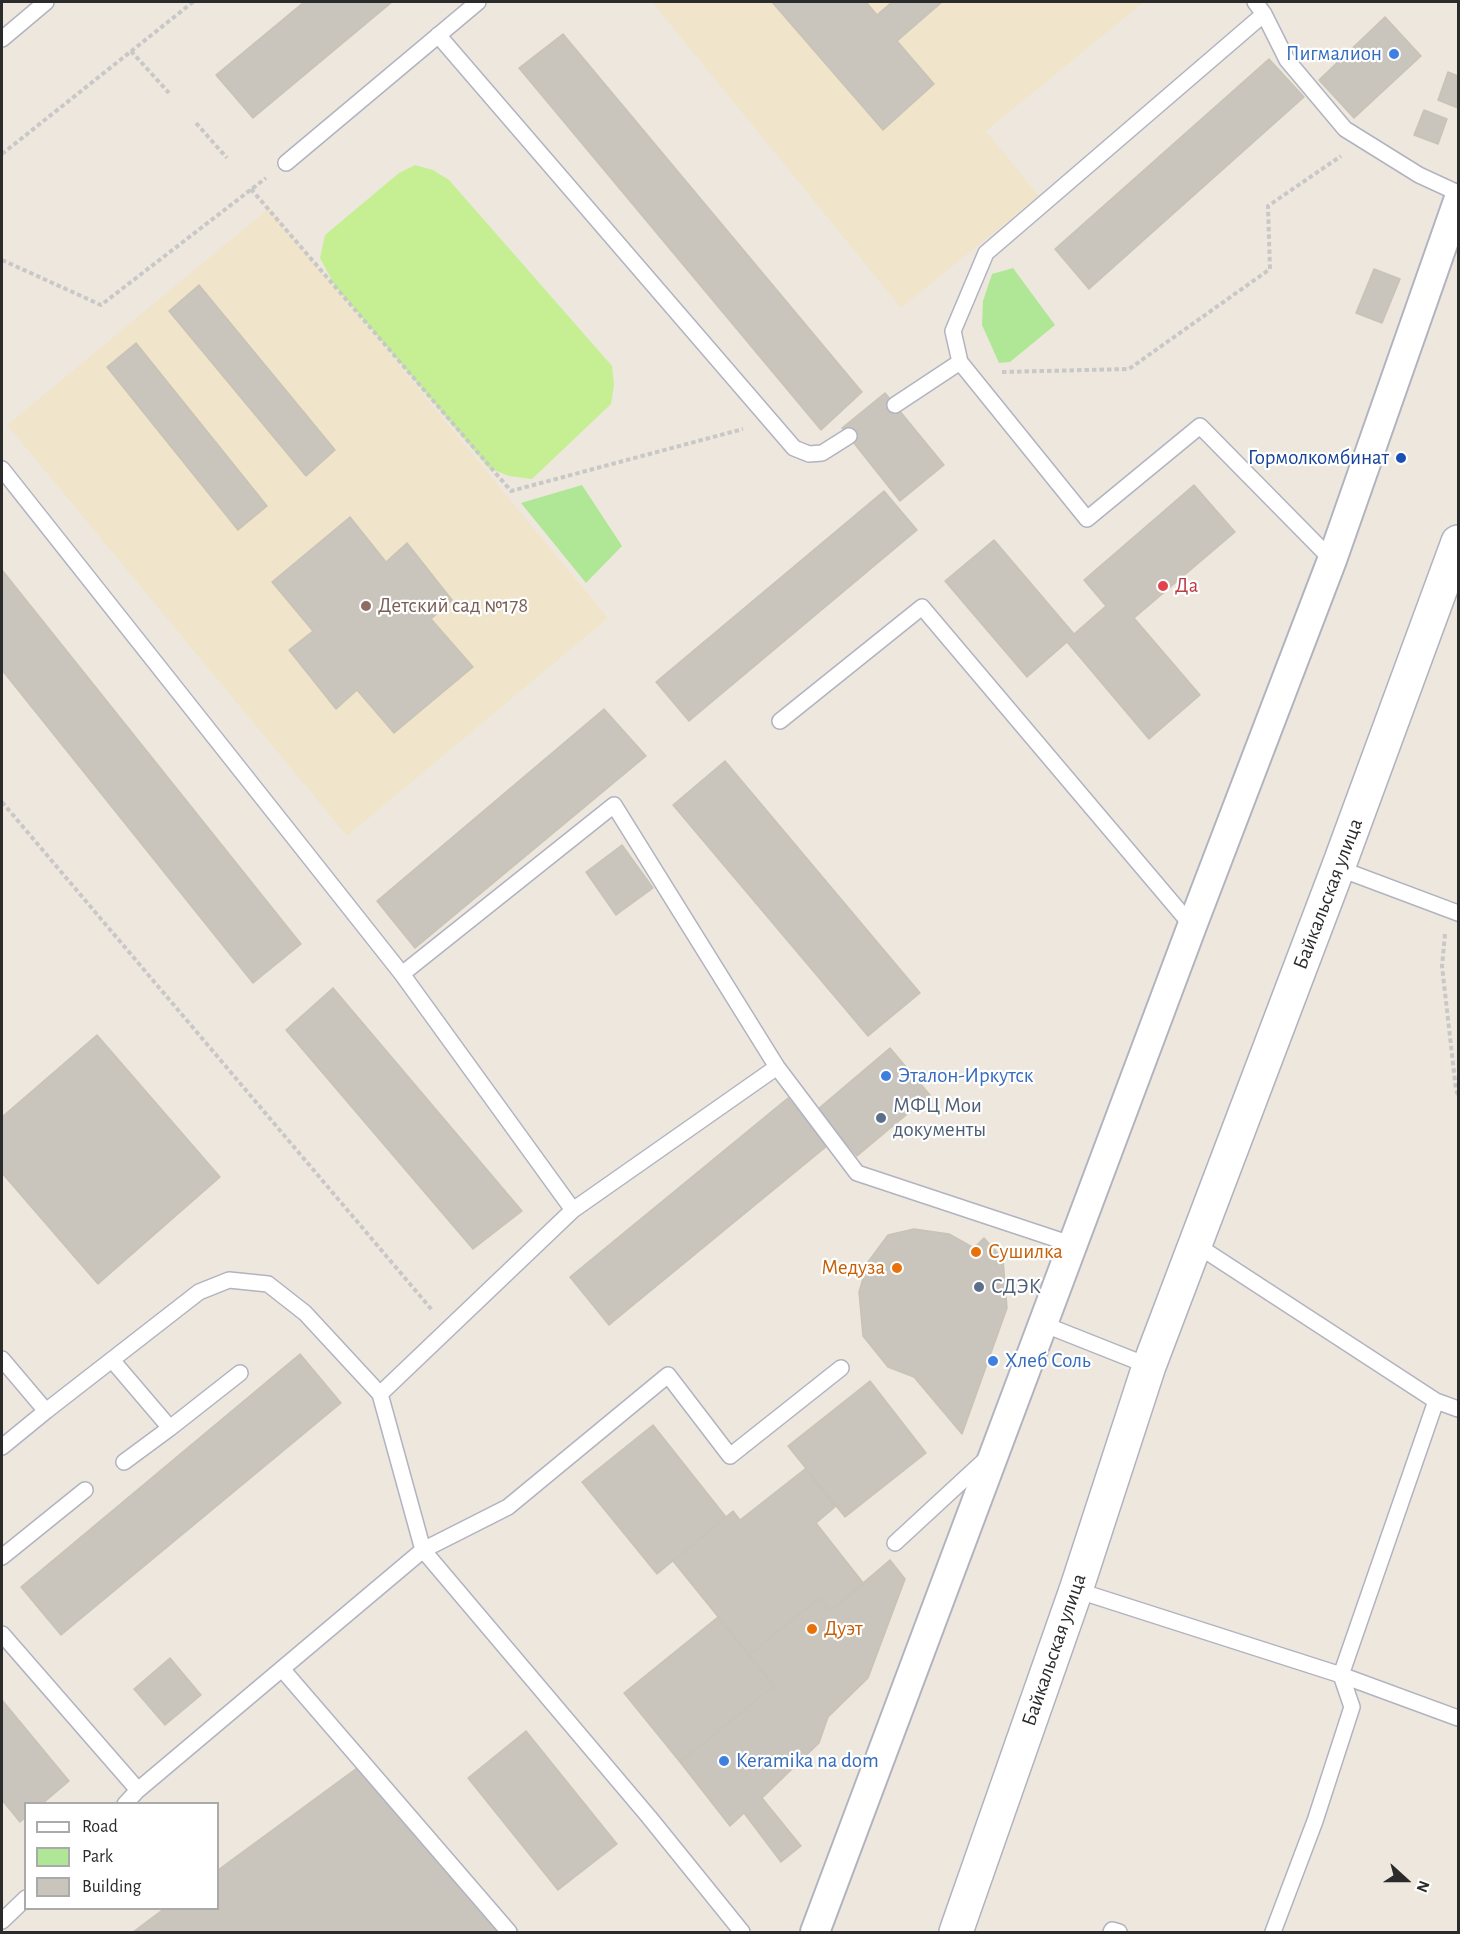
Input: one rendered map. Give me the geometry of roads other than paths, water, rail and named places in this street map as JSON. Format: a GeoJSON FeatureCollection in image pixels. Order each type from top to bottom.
{"type":"FeatureCollection","features":[{"type":"Feature","properties":{"kind":"main road","name":"Байкальская улица"},"geometry":{"type":"LineString","coordinates":[[956,1932],[1076,1590],[1149,1366],[1338,868],[1458,542]]}},
{"type":"Feature","properties":{"kind":"street"},"geometry":{"type":"LineString","coordinates":[[815,1932],[1192,926],[1332,560],[1458,201]]}},
{"type":"Feature","properties":{"kind":"lane"},"geometry":{"type":"LineString","coordinates":[[2,39],[46,2]]}},
{"type":"Feature","properties":{"kind":"lane"},"geometry":{"type":"LineString","coordinates":[[286,163],[478,2]]}},
{"type":"Feature","properties":{"kind":"lane"},"geometry":{"type":"LineString","coordinates":[[1332,560],[1200,426],[1087,519],[965,368],[953,331],[986,253],[1259,8],[1287,60],[1345,129],[1419,175],[1458,193]]}},
{"type":"Feature","properties":{"kind":"lane"},"geometry":{"type":"LineString","coordinates":[[438,35],[794,448],[809,454],[822,453],[849,436]]}},
{"type":"Feature","properties":{"kind":"lane"},"geometry":{"type":"LineString","coordinates":[[895,405],[965,368]]}},
{"type":"Feature","properties":{"kind":"lane"},"geometry":{"type":"LineString","coordinates":[[2,469],[402,974],[573,1210]]}},
{"type":"Feature","properties":{"kind":"lane"},"geometry":{"type":"LineString","coordinates":[[780,721],[922,607],[1192,926]]}},
{"type":"Feature","properties":{"kind":"lane"},"geometry":{"type":"LineString","coordinates":[[402,974],[614,805],[777,1067],[857,1173],[1074,1245]]}},
{"type":"Feature","properties":{"kind":"lane"},"geometry":{"type":"LineString","coordinates":[[1338,868],[1453,911]]}},
{"type":"Feature","properties":{"kind":"lane"},"geometry":{"type":"LineString","coordinates":[[380,1394],[573,1210],[777,1067]]}},
{"type":"Feature","properties":{"kind":"lane"},"geometry":{"type":"LineString","coordinates":[[1195,1244],[1436,1401],[1458,1409]]}},
{"type":"Feature","properties":{"kind":"lane"},"geometry":{"type":"LineString","coordinates":[[2,1447],[199,1292],[229,1280],[268,1284],[306,1313],[380,1394],[423,1551],[649,1817],[742,1932]]}},
{"type":"Feature","properties":{"kind":"lane"},"geometry":{"type":"LineString","coordinates":[[1043,1324],[1149,1366]]}},
{"type":"Feature","properties":{"kind":"lane"},"geometry":{"type":"LineString","coordinates":[[2,1359],[46,1411]]}},
{"type":"Feature","properties":{"kind":"lane"},"geometry":{"type":"LineString","coordinates":[[112,1360],[170,1428]]}},
{"type":"Feature","properties":{"kind":"lane"},"geometry":{"type":"LineString","coordinates":[[126,1802],[423,1551],[508,1507],[668,1375],[730,1456],[841,1368]]}},
{"type":"Feature","properties":{"kind":"lane"},"geometry":{"type":"LineString","coordinates":[[124,1462],[240,1373]]}},
{"type":"Feature","properties":{"kind":"lane"},"geometry":{"type":"LineString","coordinates":[[1273,1932],[1315,1821],[1352,1707],[1341,1675],[1436,1401]]}},
{"type":"Feature","properties":{"kind":"lane"},"geometry":{"type":"LineString","coordinates":[[895,1543],[995,1450]]}},
{"type":"Feature","properties":{"kind":"lane"},"geometry":{"type":"LineString","coordinates":[[2,1557],[85,1490]]}},
{"type":"Feature","properties":{"kind":"lane"},"geometry":{"type":"LineString","coordinates":[[1076,1590],[1341,1675],[1458,1718]]}},
{"type":"Feature","properties":{"kind":"lane"},"geometry":{"type":"LineString","coordinates":[[2,1634],[138,1790]]}},
{"type":"Feature","properties":{"kind":"lane"},"geometry":{"type":"LineString","coordinates":[[282,1670],[509,1932]]}},
{"type":"Feature","properties":{"kind":"lane"},"geometry":{"type":"LineString","coordinates":[[2,1921],[24,1900]]}},
{"type":"Feature","properties":{"kind":"lane"},"geometry":{"type":"LineString","coordinates":[[1111,1932],[1112,1930],[1119,1932]]}},
{"type":"Feature","properties":{"kind":"place","name":"Пигмалион"},"geometry":{"type":"Point","coordinates":[1394,54]}},
{"type":"Feature","properties":{"kind":"place","name":"Гормолкомбинат"},"geometry":{"type":"Point","coordinates":[1401,458]}},
{"type":"Feature","properties":{"kind":"place","name":"Да"},"geometry":{"type":"Point","coordinates":[1163,586]}},
{"type":"Feature","properties":{"kind":"place","name":"Детский сад №178"},"geometry":{"type":"Point","coordinates":[366,606]}},
{"type":"Feature","properties":{"kind":"place","name":"Эталон-Иркутск"},"geometry":{"type":"Point","coordinates":[886,1076]}},
{"type":"Feature","properties":{"kind":"place","name":"МФЦ Мои документы"},"geometry":{"type":"Point","coordinates":[881,1118]}},
{"type":"Feature","properties":{"kind":"place","name":"Сушилка"},"geometry":{"type":"Point","coordinates":[976,1252]}},
{"type":"Feature","properties":{"kind":"place","name":"Медуза"},"geometry":{"type":"Point","coordinates":[897,1268]}},
{"type":"Feature","properties":{"kind":"place","name":"СДЭК"},"geometry":{"type":"Point","coordinates":[979,1287]}},
{"type":"Feature","properties":{"kind":"place","name":"Хлеб Соль"},"geometry":{"type":"Point","coordinates":[993,1361]}},
{"type":"Feature","properties":{"kind":"place","name":"Дуэт"},"geometry":{"type":"Point","coordinates":[812,1629]}},
{"type":"Feature","properties":{"kind":"place","name":"Keramika na dom"},"geometry":{"type":"Point","coordinates":[724,1761]}}]}
